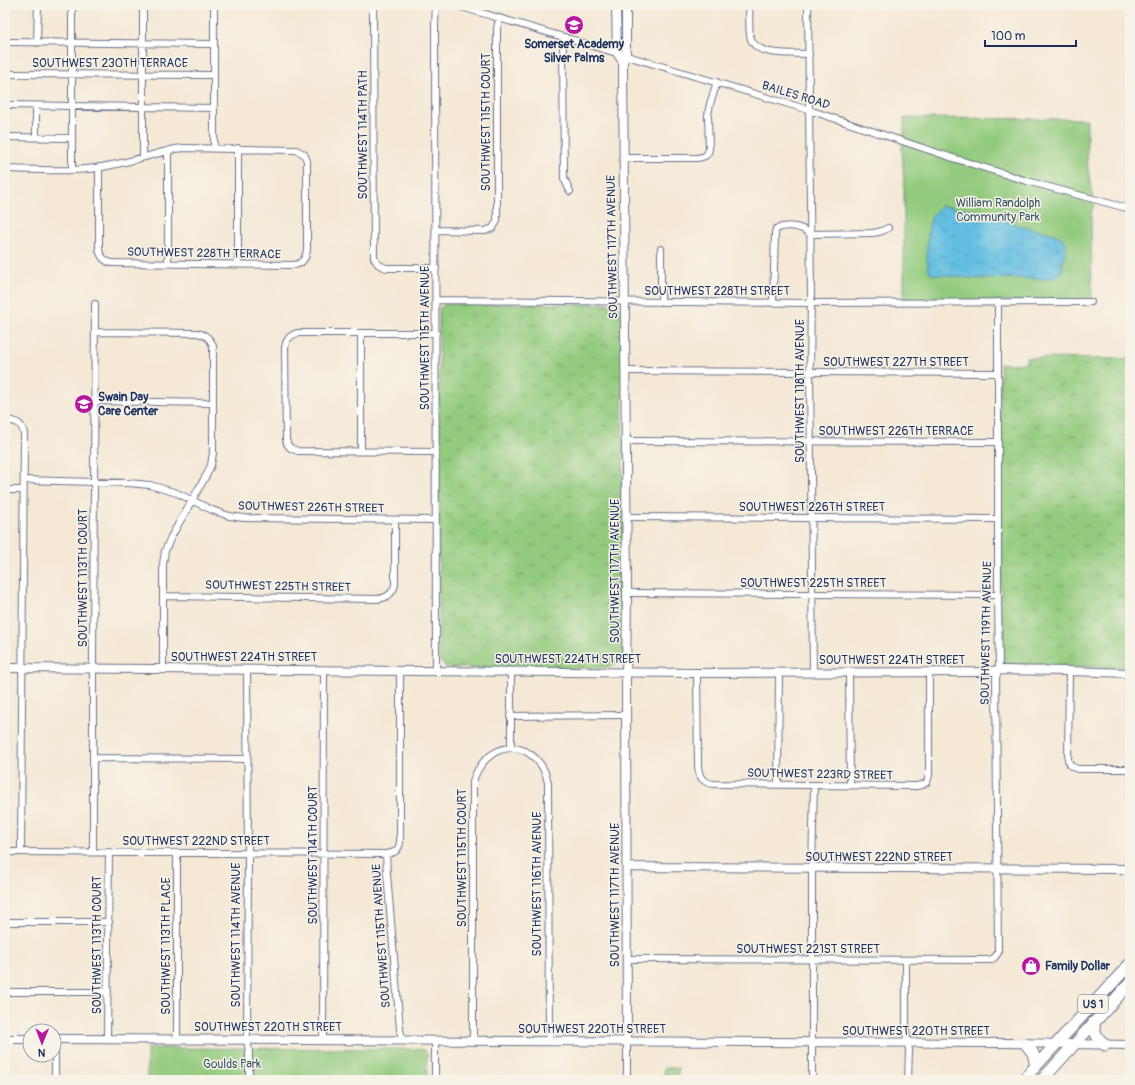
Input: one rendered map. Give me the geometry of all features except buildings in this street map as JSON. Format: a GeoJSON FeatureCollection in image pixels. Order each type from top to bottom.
{"type":"FeatureCollection","features":[{"type":"Feature","properties":{"kind":"highway","name":"US 1"},"geometry":{"type":"LineString","coordinates":[[1023,1080],[1130,964]]}},
{"type":"Feature","properties":{"kind":"highway"},"geometry":{"type":"LineString","coordinates":[[1074,1045],[1073,1038],[1076,1032],[1127,975],[1130,968]]}},
{"type":"Feature","properties":{"kind":"highway","name":"US 1"},"geometry":{"type":"LineString","coordinates":[[1042,1080],[1130,983]]}},
{"type":"Feature","properties":{"kind":"highway"},"geometry":{"type":"LineString","coordinates":[[1094,1022],[1095,1034],[1105,1045]]}},
{"type":"Feature","properties":{"kind":"highway"},"geometry":{"type":"LineString","coordinates":[[1026,1044],[1033,1053],[1036,1066]]}},
{"type":"Feature","properties":{"kind":"highway"},"geometry":{"type":"LineString","coordinates":[[1034,1080],[1054,1058],[1056,1053],[1056,1044]]}},
{"type":"Feature","properties":{"kind":"street"},"geometry":{"type":"LineString","coordinates":[[37,43],[38,5]]}},
{"type":"Feature","properties":{"kind":"street"},"geometry":{"type":"LineString","coordinates":[[72,5],[72,170]]}},
{"type":"Feature","properties":{"kind":"street"},"geometry":{"type":"LineString","coordinates":[[143,5],[143,157]]}},
{"type":"Feature","properties":{"kind":"street"},"geometry":{"type":"LineString","coordinates":[[214,5],[214,148]]}},
{"type":"Feature","properties":{"kind":"street","name":"SOUTHWEST 114TH PATH"},"geometry":{"type":"LineString","coordinates":[[373,5],[375,259],[378,264],[386,268],[436,268]]}},
{"type":"Feature","properties":{"kind":"street","name":"SOUTHWEST 115TH AVENUE"},"geometry":{"type":"LineString","coordinates":[[436,5],[436,671]]}},
{"type":"Feature","properties":{"kind":"street"},"geometry":{"type":"LineString","coordinates":[[455,5],[617,53],[624,58]]}},
{"type":"Feature","properties":{"kind":"street"},"geometry":{"type":"LineString","coordinates":[[616,5],[617,53]]}},
{"type":"Feature","properties":{"kind":"street","name":"SOUTHWEST 117TH AVENUE"},"geometry":{"type":"LineString","coordinates":[[626,5],[623,158],[627,593],[627,1080]]}},
{"type":"Feature","properties":{"kind":"street"},"geometry":{"type":"LineString","coordinates":[[749,5],[750,38],[753,44],[768,53],[809,54]]}},
{"type":"Feature","properties":{"kind":"street","name":"SOUTHWEST 118TH AVENUE"},"geometry":{"type":"LineString","coordinates":[[808,5],[811,303],[810,442],[812,672]]}},
{"type":"Feature","properties":{"kind":"street","name":"SOUTHWEST 115TH COURT"},"geometry":{"type":"LineString","coordinates":[[436,230],[485,232],[490,230],[495,225],[498,218],[497,29],[499,18]]}},
{"type":"Feature","properties":{"kind":"street"},"geometry":{"type":"LineString","coordinates":[[565,37],[563,46],[564,178],[570,191]]}},
{"type":"Feature","properties":{"kind":"street"},"geometry":{"type":"LineString","coordinates":[[5,42],[214,44]]}},
{"type":"Feature","properties":{"kind":"street","name":"BAILES ROAD"},"geometry":{"type":"LineString","coordinates":[[624,58],[717,82],[809,110],[1026,181],[1130,209]]}},
{"type":"Feature","properties":{"kind":"street","name":"SOUTHWEST 230TH TERRACE"},"geometry":{"type":"LineString","coordinates":[[5,74],[214,75]]}},
{"type":"Feature","properties":{"kind":"street"},"geometry":{"type":"LineString","coordinates":[[623,158],[697,158],[707,156],[709,153],[708,115],[717,82]]}},
{"type":"Feature","properties":{"kind":"street"},"geometry":{"type":"LineString","coordinates":[[5,106],[214,108]]}},
{"type":"Feature","properties":{"kind":"street"},"geometry":{"type":"LineString","coordinates":[[36,106],[36,137]]}},
{"type":"Feature","properties":{"kind":"street"},"geometry":{"type":"LineString","coordinates":[[5,137],[72,138]]}},
{"type":"Feature","properties":{"kind":"street"},"geometry":{"type":"LineString","coordinates":[[5,170],[72,170],[112,166],[143,157],[184,148],[238,148],[238,264]]}},
{"type":"Feature","properties":{"kind":"street","name":"SOUTHWEST 228TH TERRACE"},"geometry":{"type":"LineString","coordinates":[[99,167],[99,250],[101,256],[107,262],[238,264],[300,263],[306,256],[307,250],[307,161],[304,154],[293,149],[238,148]]}},
{"type":"Feature","properties":{"kind":"street"},"geometry":{"type":"LineString","coordinates":[[168,151],[168,263]]}},
{"type":"Feature","properties":{"kind":"street"},"geometry":{"type":"LineString","coordinates":[[773,302],[776,229],[784,227],[802,228],[810,234],[865,234],[878,232],[888,228]]}},
{"type":"Feature","properties":{"kind":"street"},"geometry":{"type":"LineString","coordinates":[[661,249],[661,302]]}},
{"type":"Feature","properties":{"kind":"street","name":"SOUTHWEST 228TH STREET"},"geometry":{"type":"LineString","coordinates":[[436,300],[811,303],[1091,302]]}},
{"type":"Feature","properties":{"kind":"street","name":"SOUTHWEST 119TH AVENUE"},"geometry":{"type":"LineString","coordinates":[[990,960],[994,958],[999,951],[996,677],[999,670],[998,302]]}},
{"type":"Feature","properties":{"kind":"street","name":"SOUTHWEST 113TH COURT"},"geometry":{"type":"LineString","coordinates":[[93,852],[95,304]]}},
{"type":"Feature","properties":{"kind":"street"},"geometry":{"type":"LineString","coordinates":[[95,332],[193,333],[204,335],[210,339],[213,348],[213,453],[211,465],[193,501],[171,537],[165,551],[163,564],[163,669]]}},
{"type":"Feature","properties":{"kind":"street"},"geometry":{"type":"LineString","coordinates":[[435,452],[298,452],[292,449],[288,446],[286,439],[285,348],[289,337],[298,333],[436,333]]}},
{"type":"Feature","properties":{"kind":"street"},"geometry":{"type":"LineString","coordinates":[[361,334],[361,452]]}},
{"type":"Feature","properties":{"kind":"street","name":"SOUTHWEST 227TH STREET"},"geometry":{"type":"LineString","coordinates":[[626,371],[998,373]]}},
{"type":"Feature","properties":{"kind":"street"},"geometry":{"type":"LineString","coordinates":[[95,402],[213,403]]}},
{"type":"Feature","properties":{"kind":"street"},"geometry":{"type":"LineString","coordinates":[[5,420],[19,423],[24,434],[21,852]]}},
{"type":"Feature","properties":{"kind":"street","name":"SOUTHWEST 226TH TERRACE"},"geometry":{"type":"LineString","coordinates":[[626,441],[998,442]]}},
{"type":"Feature","properties":{"kind":"street","name":"SOUTHWEST 226TH STREET"},"geometry":{"type":"LineString","coordinates":[[24,480],[150,485],[171,491],[212,510],[230,516],[244,518],[435,520]]}},
{"type":"Feature","properties":{"kind":"street"},"geometry":{"type":"LineString","coordinates":[[5,490],[24,490]]}},
{"type":"Feature","properties":{"kind":"street","name":"SOUTHWEST 226TH STREET"},"geometry":{"type":"LineString","coordinates":[[626,517],[998,519]]}},
{"type":"Feature","properties":{"kind":"street","name":"SOUTHWEST 225TH STREET"},"geometry":{"type":"LineString","coordinates":[[163,596],[377,599],[386,597],[391,594],[395,583],[395,520]]}},
{"type":"Feature","properties":{"kind":"street","name":"SOUTHWEST 225TH STREET"},"geometry":{"type":"LineString","coordinates":[[627,593],[998,595]]}},
{"type":"Feature","properties":{"kind":"street","name":"SOUTHWEST 224TH STREET"},"geometry":{"type":"LineString","coordinates":[[5,668],[697,672],[983,672],[999,670],[1130,673]]}},
{"type":"Feature","properties":{"kind":"street","name":"SOUTHWEST 114TH AVENUE"},"geometry":{"type":"LineString","coordinates":[[247,669],[247,1039],[249,1052],[249,1080]]}},
{"type":"Feature","properties":{"kind":"street","name":"SOUTHWEST 114TH COURT"},"geometry":{"type":"LineString","coordinates":[[323,1039],[324,670]]}},
{"type":"Feature","properties":{"kind":"street","name":"SOUTHWEST 115TH AVENUE"},"geometry":{"type":"LineString","coordinates":[[400,670],[400,842],[397,850],[386,854],[399,1021],[402,1040]]}},
{"type":"Feature","properties":{"kind":"street"},"geometry":{"type":"LineString","coordinates":[[510,671],[511,748]]}},
{"type":"Feature","properties":{"kind":"street"},"geometry":{"type":"LineString","coordinates":[[1069,671],[1068,760],[1071,766],[1077,769],[1130,769]]}},
{"type":"Feature","properties":{"kind":"street","name":"SOUTHWEST 223RD STREET"},"geometry":{"type":"LineString","coordinates":[[697,672],[698,766],[699,774],[702,780],[712,784],[919,786],[927,782],[930,772],[929,672]]}},
{"type":"Feature","properties":{"kind":"street"},"geometry":{"type":"LineString","coordinates":[[778,785],[779,672]]}},
{"type":"Feature","properties":{"kind":"street"},"geometry":{"type":"LineString","coordinates":[[849,672],[850,786]]}},
{"type":"Feature","properties":{"kind":"street"},"geometry":{"type":"LineString","coordinates":[[510,716],[626,715]]}},
{"type":"Feature","properties":{"kind":"street","name":"SOUTHWEST 115TH COURT"},"geometry":{"type":"LineString","coordinates":[[473,1040],[473,782],[478,769],[487,758],[498,752],[511,748]]}},
{"type":"Feature","properties":{"kind":"street","name":"SOUTHWEST 116TH AVENUE"},"geometry":{"type":"LineString","coordinates":[[511,748],[527,752],[538,760],[544,770],[548,783],[549,1041]]}},
{"type":"Feature","properties":{"kind":"street"},"geometry":{"type":"LineString","coordinates":[[93,758],[247,759]]}},
{"type":"Feature","properties":{"kind":"street"},"geometry":{"type":"LineString","coordinates":[[812,1080],[812,868],[814,785]]}},
{"type":"Feature","properties":{"kind":"street","name":"SOUTHWEST 222ND STREET"},"geometry":{"type":"LineString","coordinates":[[5,852],[386,854]]}},
{"type":"Feature","properties":{"kind":"street","name":"SOUTHWEST 113TH COURT"},"geometry":{"type":"LineString","coordinates":[[107,1039],[109,852]]}},
{"type":"Feature","properties":{"kind":"street","name":"SOUTHWEST 113TH PLACE"},"geometry":{"type":"LineString","coordinates":[[177,853],[177,1039]]}},
{"type":"Feature","properties":{"kind":"street","name":"SOUTHWEST 222ND STREET"},"geometry":{"type":"LineString","coordinates":[[627,867],[1130,870]]}},
{"type":"Feature","properties":{"kind":"street"},"geometry":{"type":"LineString","coordinates":[[5,922],[109,922]]}},
{"type":"Feature","properties":{"kind":"street","name":"SOUTHWEST 221ST STREET"},"geometry":{"type":"LineString","coordinates":[[627,959],[990,960]]}},
{"type":"Feature","properties":{"kind":"street"},"geometry":{"type":"LineString","coordinates":[[906,960],[906,1032],[909,1050],[908,1080]]}},
{"type":"Feature","properties":{"kind":"street"},"geometry":{"type":"LineString","coordinates":[[5,992],[108,992]]}},
{"type":"Feature","properties":{"kind":"street"},"geometry":{"type":"LineString","coordinates":[[5,1039],[22,1039]]}},
{"type":"Feature","properties":{"kind":"street","name":"SOUTHWEST 220TH STREET"},"geometry":{"type":"LineString","coordinates":[[62,1039],[323,1039],[1130,1045]]}},
{"type":"Feature","properties":{"kind":"street"},"geometry":{"type":"LineString","coordinates":[[435,1040],[435,1080]]}},
{"type":"Feature","properties":{"kind":"street"},"geometry":{"type":"LineString","coordinates":[[55,1063],[55,1080]]}},
{"type":"Feature","properties":{"kind":"green space","name":"William Randolph Community Park"},"geometry":{"type":"Polygon","coordinates":[[[904,118],[1087,119],[1087,162],[1094,206],[1091,213],[1092,302],[904,300],[904,183],[902,149],[904,118]]]}},
{"type":"Feature","properties":{"kind":"green space"},"geometry":{"type":"Polygon","coordinates":[[[445,304],[612,304],[617,306],[622,312],[624,649],[620,662],[613,666],[590,668],[451,668],[446,667],[441,662],[439,654],[439,311],[445,304]]]}},
{"type":"Feature","properties":{"kind":"green space"},"geometry":{"type":"Polygon","coordinates":[[[1026,358],[1130,359],[1130,667],[1006,667],[1001,661],[1000,364],[1026,363],[1026,358]]]}},
{"type":"Feature","properties":{"kind":"green space","name":"Goulds Park"},"geometry":{"type":"Polygon","coordinates":[[[147,1048],[421,1049],[427,1054],[427,1080],[147,1080],[147,1048]]]}},
{"type":"Feature","properties":{"kind":"green space"},"geometry":{"type":"Polygon","coordinates":[[[664,1068],[678,1068],[678,1079],[664,1080],[664,1068]]]}},
{"type":"Feature","properties":{"kind":"water"},"geometry":{"type":"Polygon","coordinates":[[[943,206],[983,213],[1021,226],[1054,234],[1063,239],[1066,243],[1066,248],[1061,273],[1053,278],[1041,279],[979,279],[932,274],[929,270],[927,256],[930,221],[932,216],[940,207],[943,206]]]}},
{"type":"Feature","properties":{"kind":"place","name":"Somerset Academy Silver Palms"},"geometry":{"type":"Point","coordinates":[574,25]}},
{"type":"Feature","properties":{"kind":"place","name":"Swain Day Care Center"},"geometry":{"type":"Point","coordinates":[84,404]}},
{"type":"Feature","properties":{"kind":"place","name":"Family Dollar"},"geometry":{"type":"Point","coordinates":[1031,966]}}]}
